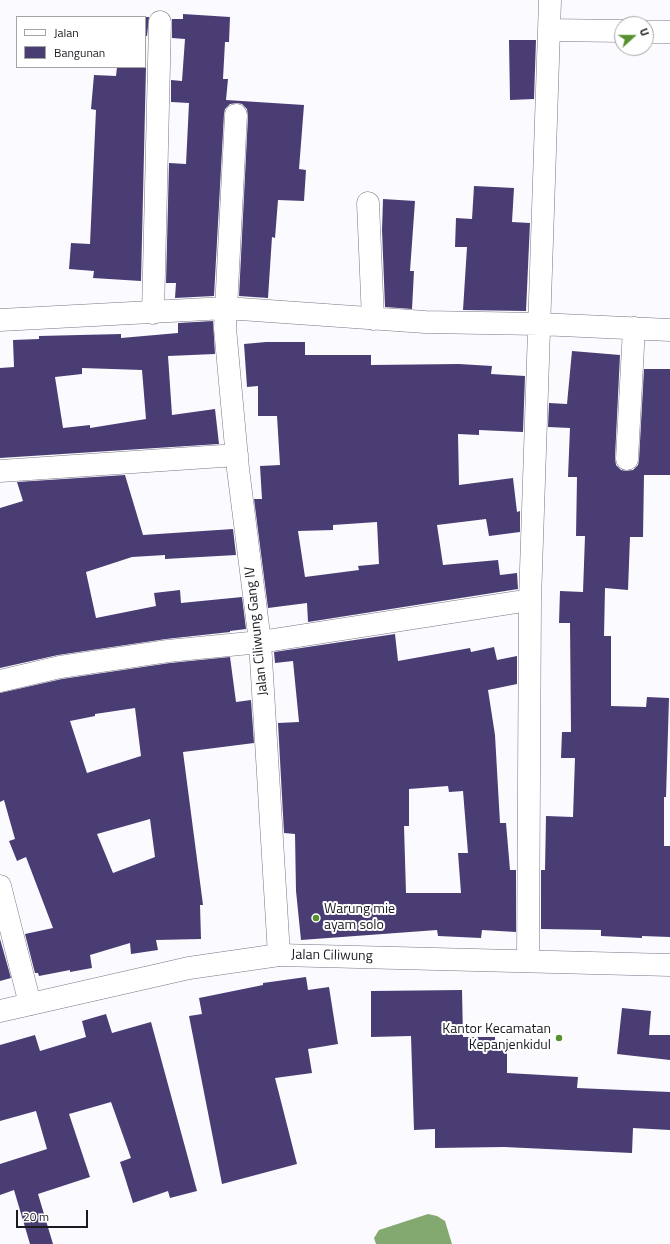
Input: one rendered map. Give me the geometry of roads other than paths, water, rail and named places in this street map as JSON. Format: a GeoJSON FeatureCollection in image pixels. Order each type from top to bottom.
{"type":"FeatureCollection","features":[{"type":"Feature","properties":{"kind":"street"},"geometry":{"type":"LineString","coordinates":[[528,960],[530,600],[550,0]]}},
{"type":"Feature","properties":{"kind":"street"},"geometry":{"type":"LineString","coordinates":[[153,313],[160,22]]}},
{"type":"Feature","properties":{"kind":"street"},"geometry":{"type":"LineString","coordinates":[[550,30],[614,31]]}},
{"type":"Feature","properties":{"kind":"street"},"geometry":{"type":"LineString","coordinates":[[654,32],[670,32]]}},
{"type":"Feature","properties":{"kind":"street","name":"Jalan Ciliwung Gang IV"},"geometry":{"type":"LineString","coordinates":[[236,115],[225,328],[237,455],[260,642],[279,955]]}},
{"type":"Feature","properties":{"kind":"street"},"geometry":{"type":"LineString","coordinates":[[368,203],[373,318]]}},
{"type":"Feature","properties":{"kind":"street"},"geometry":{"type":"LineString","coordinates":[[0,320],[226,308],[425,322],[539,324],[670,330]]}},
{"type":"Feature","properties":{"kind":"street"},"geometry":{"type":"LineString","coordinates":[[627,459],[634,328]]}},
{"type":"Feature","properties":{"kind":"street"},"geometry":{"type":"LineString","coordinates":[[0,472],[237,455]]}},
{"type":"Feature","properties":{"kind":"street"},"geometry":{"type":"LineString","coordinates":[[0,681],[60,667],[168,651],[260,642],[530,600]]}},
{"type":"Feature","properties":{"kind":"street"},"geometry":{"type":"LineString","coordinates":[[0,886],[30,1004]]}},
{"type":"Feature","properties":{"kind":"street","name":"Jalan Ciliwung"},"geometry":{"type":"LineString","coordinates":[[0,1011],[189,968],[279,955],[528,960],[670,965]]}},
{"type":"Feature","properties":{"kind":"place","name":"Warung mie ayam solo"},"geometry":{"type":"Point","coordinates":[316,918]}},
{"type":"Feature","properties":{"kind":"place","name":"Kantor Kecamatan Kepanjenkidul"},"geometry":{"type":"Point","coordinates":[559,1038]}}]}
